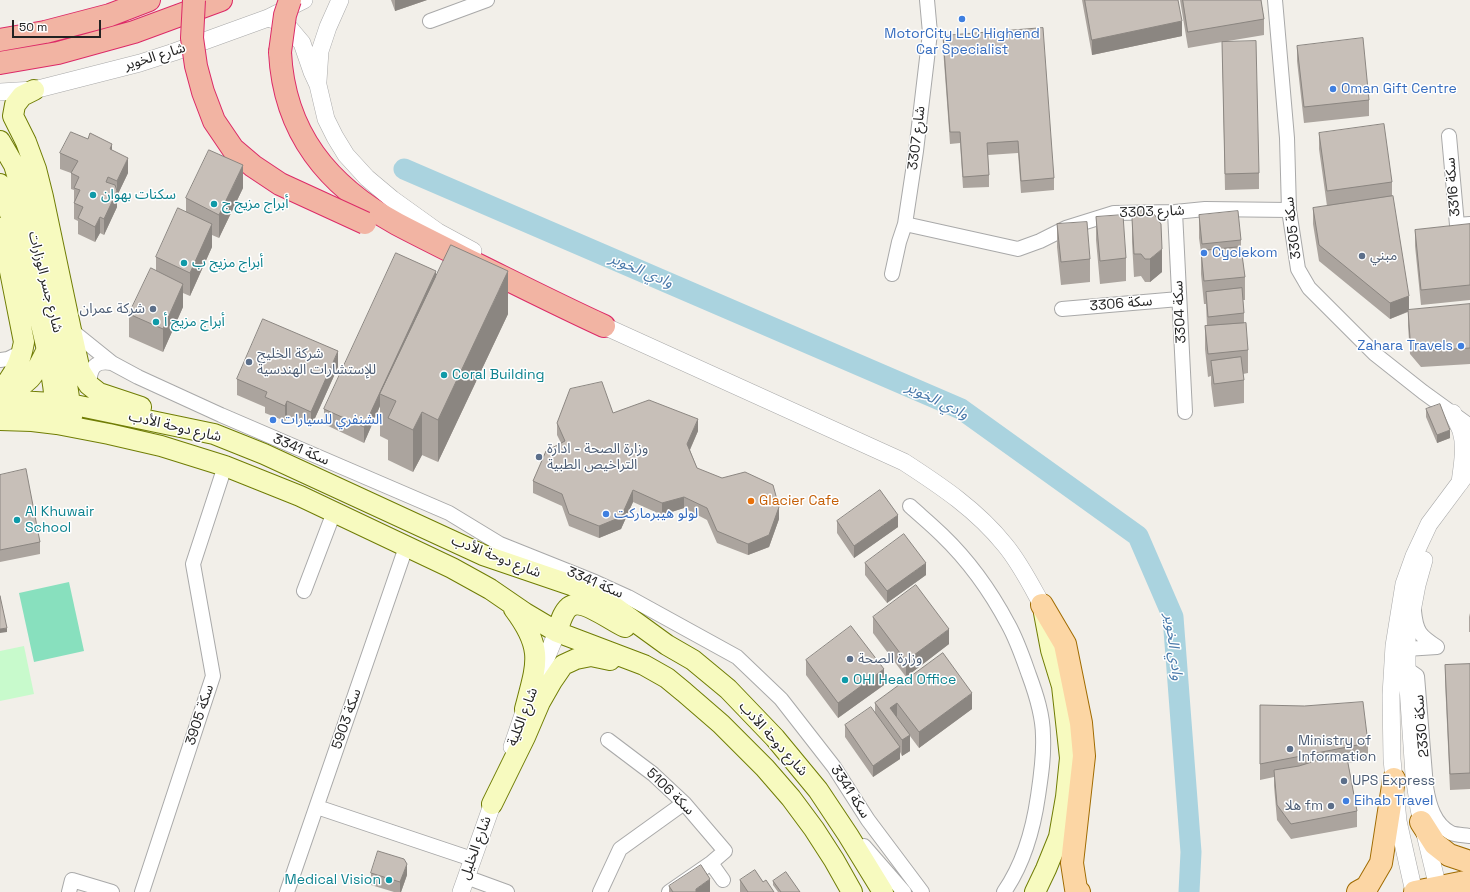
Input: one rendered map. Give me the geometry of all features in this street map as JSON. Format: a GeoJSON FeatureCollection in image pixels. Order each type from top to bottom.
{"type":"FeatureCollection","features":[{"type":"Feature","properties":{"kind":"highway"},"geometry":{"type":"LineString","coordinates":[[0,40],[45,32],[110,15],[149,0]]}},
{"type":"Feature","properties":{"kind":"highway"},"geometry":{"type":"LineString","coordinates":[[194,0],[192,38],[196,66],[203,92],[214,121],[233,149],[253,166],[280,184],[525,297],[565,313],[604,326]]}},
{"type":"Feature","properties":{"kind":"highway"},"geometry":{"type":"LineString","coordinates":[[0,63],[58,53],[134,32],[221,0]]}},
{"type":"Feature","properties":{"kind":"highway"},"geometry":{"type":"LineString","coordinates":[[290,0],[285,15],[280,52],[284,89],[291,112],[302,136],[319,162],[336,180],[365,204],[396,223],[546,299],[604,326]]}},
{"type":"Feature","properties":{"kind":"main road"},"geometry":{"type":"LineString","coordinates":[[13,116],[14,105],[22,96],[34,90]]}},
{"type":"Feature","properties":{"kind":"main road"},"geometry":{"type":"LineString","coordinates":[[0,100],[13,116],[26,142],[36,168],[80,371],[89,385],[98,393],[178,417],[214,434]]}},
{"type":"Feature","properties":{"kind":"main road"},"geometry":{"type":"LineString","coordinates":[[0,135],[6,135],[26,142]]}},
{"type":"Feature","properties":{"kind":"main road","name":"شارع جسر الوزارات"},"geometry":{"type":"LineString","coordinates":[[0,141],[14,165],[29,213],[62,352],[65,426]]}},
{"type":"Feature","properties":{"kind":"main road","name":"شارع جسر الوزارات"},"geometry":{"type":"LineString","coordinates":[[0,184],[14,225],[63,404]]}},
{"type":"Feature","properties":{"kind":"main road"},"geometry":{"type":"LineString","coordinates":[[0,228],[24,342],[15,370],[1,387],[14,390],[23,386],[39,367],[47,349]]}},
{"type":"Feature","properties":{"kind":"main road","name":"شارع دوحة الأدب"},"geometry":{"type":"LineString","coordinates":[[1,387],[63,404],[214,434],[264,454],[483,555],[577,587],[605,600],[668,645],[693,660],[728,689],[770,733],[818,790],[883,892]]}},
{"type":"Feature","properties":{"kind":"main road","name":"شارع دوحة الأدب"},"geometry":{"type":"LineString","coordinates":[[0,420],[32,421],[65,426],[161,446],[225,466],[300,496],[452,568],[490,589],[557,632],[644,665],[667,678],[684,692],[721,724],[765,768],[814,828],[852,892]]}},
{"type":"Feature","properties":{"kind":"main road"},"geometry":{"type":"LineString","coordinates":[[506,600],[527,628],[533,643],[536,657],[535,670],[525,708]]}},
{"type":"Feature","properties":{"kind":"main road"},"geometry":{"type":"LineString","coordinates":[[557,632],[564,614],[569,607],[576,604],[584,605],[611,620],[668,645]]}},
{"type":"Feature","properties":{"kind":"main road"},"geometry":{"type":"LineString","coordinates":[[1035,892],[1059,838],[1066,797],[1070,758],[1062,686],[1051,650],[1042,605]]}},
{"type":"Feature","properties":{"kind":"main road"},"geometry":{"type":"LineString","coordinates":[[1042,605],[1065,644],[1081,723],[1084,756],[1072,863],[1076,889],[1079,892]]}},
{"type":"Feature","properties":{"kind":"main road"},"geometry":{"type":"LineString","coordinates":[[611,620],[584,613],[578,613],[574,617],[573,622],[574,627],[579,632],[625,651],[644,665]]}},
{"type":"Feature","properties":{"kind":"main road"},"geometry":{"type":"LineString","coordinates":[[492,804],[525,737],[540,702],[552,680],[563,665],[576,659],[591,656],[644,665]]}},
{"type":"Feature","properties":{"kind":"main road"},"geometry":{"type":"LineString","coordinates":[[1358,892],[1367,887],[1381,863],[1394,779]]}},
{"type":"Feature","properties":{"kind":"main road"},"geometry":{"type":"LineString","coordinates":[[1421,822],[1435,844],[1449,855],[1470,862]]}},
{"type":"Feature","properties":{"kind":"main road"},"geometry":{"type":"LineString","coordinates":[[848,835],[864,846],[895,892]]}},
{"type":"Feature","properties":{"kind":"main road"},"geometry":{"type":"LineString","coordinates":[[1415,892],[1439,890],[1470,882]]}},
{"type":"Feature","properties":{"kind":"street","name":"شارع الخوير"},"geometry":{"type":"LineString","coordinates":[[0,92],[34,90],[174,52],[268,18],[304,0]]}},
{"type":"Feature","properties":{"kind":"street"},"geometry":{"type":"LineString","coordinates":[[318,85],[320,52],[328,27],[340,0]]}},
{"type":"Feature","properties":{"kind":"street"},"geometry":{"type":"LineString","coordinates":[[430,21],[487,0]]}},
{"type":"Feature","properties":{"kind":"street","name":"3307 شارع"},"geometry":{"type":"LineString","coordinates":[[892,274],[899,242],[905,224],[916,151],[930,34],[927,0]]}},
{"type":"Feature","properties":{"kind":"street","name":"3305 سكة"},"geometry":{"type":"LineString","coordinates":[[1275,0],[1287,138],[1289,210],[1298,269],[1309,288],[1375,354],[1423,392],[1470,426]]}},
{"type":"Feature","properties":{"kind":"street"},"geometry":{"type":"LineString","coordinates":[[268,18],[286,24],[302,43],[318,85],[326,119],[335,137],[346,155],[367,178],[392,199],[438,232],[570,302],[604,326],[904,462],[941,485],[983,519],[1006,546],[1024,573],[1042,605]]}},
{"type":"Feature","properties":{"kind":"street","name":"سكة 3316"},"geometry":{"type":"LineString","coordinates":[[1449,136],[1457,225],[1470,224]]}},
{"type":"Feature","properties":{"kind":"street","name":"3303 شارع"},"geometry":{"type":"LineString","coordinates":[[905,224],[1018,249],[1040,241],[1066,228],[1114,213],[1175,212],[1205,209],[1289,210]]}},
{"type":"Feature","properties":{"kind":"street","name":"سكة 3304"},"geometry":{"type":"LineString","coordinates":[[1175,212],[1185,412]]}},
{"type":"Feature","properties":{"kind":"street","name":"سكة 3306"},"geometry":{"type":"LineString","coordinates":[[1062,309],[1179,299]]}},
{"type":"Feature","properties":{"kind":"street","name":"سكة 3341"},"geometry":{"type":"LineString","coordinates":[[71,330],[112,363],[138,377],[221,415],[449,514],[500,544],[595,582],[628,597],[737,657],[781,699],[834,767],[868,820],[922,892]]}},
{"type":"Feature","properties":{"kind":"street"},"geometry":{"type":"LineString","coordinates":[[0,360],[8,359],[22,352]]}},
{"type":"Feature","properties":{"kind":"street"},"geometry":{"type":"LineString","coordinates":[[89,385],[89,372],[95,365],[103,362],[112,363]]}},
{"type":"Feature","properties":{"kind":"street"},"geometry":{"type":"LineString","coordinates":[[1453,413],[1470,415]]}},
{"type":"Feature","properties":{"kind":"street"},"geometry":{"type":"LineString","coordinates":[[1439,890],[1421,822],[1414,775],[1414,700],[1407,669],[1406,649],[1413,602],[1420,571],[1426,554],[1457,487],[1463,460],[1461,430],[1453,413]]}},
{"type":"Feature","properties":{"kind":"street","name":"سكة 3905"},"geometry":{"type":"LineString","coordinates":[[142,892],[212,676],[193,564],[225,466]]}},
{"type":"Feature","properties":{"kind":"street"},"geometry":{"type":"LineString","coordinates":[[1415,892],[1398,821],[1392,759],[1393,653],[1404,584],[1414,556],[1429,524],[1470,469]]}},
{"type":"Feature","properties":{"kind":"street"},"geometry":{"type":"LineString","coordinates":[[910,506],[942,535],[970,567],[992,596],[1009,625],[1035,693],[1043,735],[1043,764],[1036,810],[1024,855],[1014,877],[1004,892]]}},
{"type":"Feature","properties":{"kind":"street"},"geometry":{"type":"LineString","coordinates":[[304,592],[334,512]]}},
{"type":"Feature","properties":{"kind":"street"},"geometry":{"type":"LineString","coordinates":[[436,534],[449,514]]}},
{"type":"Feature","properties":{"kind":"street","name":"سكة 5903"},"geometry":{"type":"LineString","coordinates":[[287,892],[406,546]]}},
{"type":"Feature","properties":{"kind":"street"},"geometry":{"type":"LineString","coordinates":[[1406,649],[1437,647],[1423,637],[1417,628],[1413,602]]}},
{"type":"Feature","properties":{"kind":"street","name":"شارع الكلية"},"geometry":{"type":"LineString","coordinates":[[492,804],[525,708],[557,632]]}},
{"type":"Feature","properties":{"kind":"street","name":"سكة 2330"},"geometry":{"type":"LineString","coordinates":[[1414,700],[1429,805],[1438,823],[1452,833],[1470,836]]}},
{"type":"Feature","properties":{"kind":"street","name":"سكة 5106"},"geometry":{"type":"LineString","coordinates":[[608,740],[653,774],[684,802],[725,851],[711,863]]}},
{"type":"Feature","properties":{"kind":"street"},"geometry":{"type":"LineString","coordinates":[[600,892],[620,848],[684,802]]}},
{"type":"Feature","properties":{"kind":"street","name":"شارع الخليل"},"geometry":{"type":"LineString","coordinates":[[463,884],[492,804]]}},
{"type":"Feature","properties":{"kind":"street"},"geometry":{"type":"LineString","coordinates":[[317,807],[472,859]]}},
{"type":"Feature","properties":{"kind":"street"},"geometry":{"type":"LineString","coordinates":[[864,846],[904,892]]}},
{"type":"Feature","properties":{"kind":"street"},"geometry":{"type":"LineString","coordinates":[[669,892],[711,863],[723,880]]}},
{"type":"Feature","properties":{"kind":"street"},"geometry":{"type":"LineString","coordinates":[[69,892],[72,880],[112,892]]}},
{"type":"Feature","properties":{"kind":"street"},"geometry":{"type":"LineString","coordinates":[[463,884],[507,892]]}},
{"type":"Feature","properties":{"kind":"green space"},"geometry":{"type":"Polygon","coordinates":[[[69,582],[84,651],[34,662],[19,593],[69,582]]]}},
{"type":"Feature","properties":{"kind":"green space"},"geometry":{"type":"Polygon","coordinates":[[[24,646],[34,694],[0,701],[0,651],[24,646]]]}},
{"type":"Feature","properties":{"kind":"building"},"geometry":{"type":"Polygon","coordinates":[[[1085,0],[1178,0],[1182,21],[1092,40],[1085,0]]]}},
{"type":"Feature","properties":{"kind":"building"},"geometry":{"type":"Polygon","coordinates":[[[1183,0],[1261,0],[1264,19],[1188,32],[1183,0]]]}},
{"type":"Feature","properties":{"kind":"building"},"geometry":{"type":"Polygon","coordinates":[[[1043,28],[1054,178],[1021,181],[1018,141],[987,143],[989,175],[963,177],[960,132],[950,132],[943,36],[1043,28]]]}},
{"type":"Feature","properties":{"kind":"building","name":"Oman Gift Centre"},"geometry":{"type":"Polygon","coordinates":[[[1363,38],[1369,100],[1304,107],[1297,46],[1363,38]]]}},
{"type":"Feature","properties":{"kind":"building"},"geometry":{"type":"Polygon","coordinates":[[[1256,41],[1259,173],[1225,174],[1222,42],[1256,41]]]}},
{"type":"Feature","properties":{"kind":"building"},"geometry":{"type":"Polygon","coordinates":[[[1384,124],[1392,182],[1327,191],[1319,133],[1384,124]]]}},
{"type":"Feature","properties":{"kind":"building","name":"سكنات بهوان"},"geometry":{"type":"Polygon","coordinates":[[[71,132],[88,139],[90,133],[112,144],[110,149],[128,158],[117,181],[108,177],[106,182],[115,185],[117,191],[104,219],[100,217],[95,227],[78,218],[83,207],[74,203],[80,190],[74,188],[79,177],[71,173],[78,161],[60,153],[71,132]]]}},
{"type":"Feature","properties":{"kind":"building"},"geometry":{"type":"Polygon","coordinates":[[[209,150],[243,165],[219,215],[186,198],[209,150]]]}},
{"type":"Feature","properties":{"kind":"building"},"geometry":{"type":"Polygon","coordinates":[[[1393,196],[1409,296],[1390,303],[1319,245],[1313,208],[1393,196]]]}},
{"type":"Feature","properties":{"kind":"building"},"geometry":{"type":"Polygon","coordinates":[[[178,208],[212,224],[190,273],[156,257],[178,208]]]}},
{"type":"Feature","properties":{"kind":"building"},"geometry":{"type":"Polygon","coordinates":[[[1142,210],[1154,214],[1161,224],[1162,249],[1150,259],[1145,259],[1141,254],[1134,254],[1132,219],[1142,210]]]}},
{"type":"Feature","properties":{"kind":"building"},"geometry":{"type":"Polygon","coordinates":[[[1238,211],[1241,240],[1202,244],[1199,215],[1238,211]]]}},
{"type":"Feature","properties":{"kind":"building"},"geometry":{"type":"Polygon","coordinates":[[[1123,215],[1126,258],[1100,261],[1096,217],[1123,215]]]}},
{"type":"Feature","properties":{"kind":"building"},"geometry":{"type":"Polygon","coordinates":[[[1087,222],[1090,259],[1061,262],[1057,224],[1087,222]]]}},
{"type":"Feature","properties":{"kind":"building"},"geometry":{"type":"Polygon","coordinates":[[[1470,224],[1470,285],[1421,290],[1415,230],[1470,224]]]}},
{"type":"Feature","properties":{"kind":"building"},"geometry":{"type":"Polygon","coordinates":[[[451,245],[508,271],[438,420],[422,412],[413,430],[388,418],[396,401],[380,394],[451,245]]]}},
{"type":"Feature","properties":{"kind":"building"},"geometry":{"type":"Polygon","coordinates":[[[1241,247],[1245,277],[1204,281],[1201,251],[1241,247]]]}},
{"type":"Feature","properties":{"kind":"building"},"geometry":{"type":"Polygon","coordinates":[[[396,253],[436,271],[364,427],[324,409],[396,253]]]}},
{"type":"Feature","properties":{"kind":"building"},"geometry":{"type":"Polygon","coordinates":[[[151,268],[183,284],[163,329],[129,314],[151,268]]]}},
{"type":"Feature","properties":{"kind":"building"},"geometry":{"type":"Polygon","coordinates":[[[1242,288],[1244,313],[1208,317],[1206,292],[1242,288]]]}},
{"type":"Feature","properties":{"kind":"building"},"geometry":{"type":"Polygon","coordinates":[[[1470,304],[1470,348],[1421,351],[1410,338],[1408,310],[1470,304]]]}},
{"type":"Feature","properties":{"kind":"building"},"geometry":{"type":"Polygon","coordinates":[[[263,319],[338,351],[311,412],[287,401],[285,406],[265,397],[267,392],[237,379],[263,319]]]}},
{"type":"Feature","properties":{"kind":"building"},"geometry":{"type":"Polygon","coordinates":[[[1246,323],[1248,350],[1208,354],[1205,326],[1246,323]]]}},
{"type":"Feature","properties":{"kind":"building"},"geometry":{"type":"Polygon","coordinates":[[[1241,357],[1244,380],[1214,384],[1211,361],[1241,357]]]}},
{"type":"Feature","properties":{"kind":"building"},"geometry":{"type":"Polygon","coordinates":[[[602,382],[613,413],[649,400],[698,419],[687,444],[697,468],[722,478],[745,472],[773,485],[779,507],[769,535],[748,544],[717,531],[707,508],[684,497],[662,503],[633,490],[621,517],[599,526],[569,514],[562,494],[533,481],[546,451],[565,441],[557,423],[570,389],[602,382]]]}},
{"type":"Feature","properties":{"kind":"building"},"geometry":{"type":"Polygon","coordinates":[[[1440,404],[1450,430],[1437,435],[1426,409],[1440,404]]]}},
{"type":"Feature","properties":{"kind":"building","name":"Al Khuwair School"},"geometry":{"type":"Polygon","coordinates":[[[26,469],[40,542],[0,550],[0,475],[26,469]]]}},
{"type":"Feature","properties":{"kind":"building"},"geometry":{"type":"Polygon","coordinates":[[[880,490],[898,515],[854,546],[837,521],[880,490]]]}},
{"type":"Feature","properties":{"kind":"building"},"geometry":{"type":"Polygon","coordinates":[[[904,534],[926,563],[887,591],[865,563],[904,534]]]}},
{"type":"Feature","properties":{"kind":"building"},"geometry":{"type":"Polygon","coordinates":[[[916,585],[949,629],[906,661],[873,617],[916,585]]]}},
{"type":"Feature","properties":{"kind":"building"},"geometry":{"type":"Polygon","coordinates":[[[0,596],[7,628],[0,629],[0,596]]]}},
{"type":"Feature","properties":{"kind":"building","name":"OHI Head Office"},"geometry":{"type":"Polygon","coordinates":[[[851,626],[884,669],[838,703],[806,660],[851,626]]]}},
{"type":"Feature","properties":{"kind":"building"},"geometry":{"type":"Polygon","coordinates":[[[943,653],[972,693],[919,732],[897,703],[890,708],[910,735],[902,740],[875,703],[943,653]]]}},
{"type":"Feature","properties":{"kind":"building"},"geometry":{"type":"Polygon","coordinates":[[[1470,664],[1470,773],[1450,774],[1445,665],[1470,664]]]}},
{"type":"Feature","properties":{"kind":"building"},"geometry":{"type":"Polygon","coordinates":[[[1363,702],[1368,743],[1260,764],[1260,705],[1304,706],[1363,702]]]}},
{"type":"Feature","properties":{"kind":"building"},"geometry":{"type":"Polygon","coordinates":[[[871,707],[900,747],[873,766],[845,725],[871,707]]]}},
{"type":"Feature","properties":{"kind":"building"},"geometry":{"type":"Polygon","coordinates":[[[1347,758],[1357,811],[1291,824],[1277,805],[1274,770],[1299,766],[1315,761],[1347,758]]]}},
{"type":"Feature","properties":{"kind":"building"},"geometry":{"type":"Polygon","coordinates":[[[378,851],[404,859],[407,864],[400,882],[371,873],[378,851]]]}},
{"type":"Feature","properties":{"kind":"building"},"geometry":{"type":"Polygon","coordinates":[[[701,865],[710,879],[696,889],[696,892],[673,892],[669,886],[701,865]]]}},
{"type":"Feature","properties":{"kind":"building"},"geometry":{"type":"Polygon","coordinates":[[[755,870],[763,882],[766,880],[774,892],[748,892],[740,880],[755,870]]]}},
{"type":"Feature","properties":{"kind":"building"},"geometry":{"type":"Polygon","coordinates":[[[786,872],[800,892],[781,892],[773,881],[786,872]]]}},
{"type":"Feature","properties":{"kind":"waterway","name":"وادي الخوير"},"geometry":{"type":"LineString","coordinates":[[404,169],[961,409],[1138,536],[1173,617],[1191,852],[1189,892]]}},
{"type":"Feature","properties":{"kind":"place","name":"MotorCity LLC Highend Car Specialist"},"geometry":{"type":"Point","coordinates":[962,19]}},
{"type":"Feature","properties":{"kind":"place","name":"Oman Gift Centre"},"geometry":{"type":"Point","coordinates":[1333,89]}},
{"type":"Feature","properties":{"kind":"place","name":"سكنات بهوان"},"geometry":{"type":"Point","coordinates":[93,195]}},
{"type":"Feature","properties":{"kind":"place","name":"أبراج مزيج ج"},"geometry":{"type":"Point","coordinates":[214,204]}},
{"type":"Feature","properties":{"kind":"place","name":"Cyclekom"},"geometry":{"type":"Point","coordinates":[1204,253]}},
{"type":"Feature","properties":{"kind":"place","name":"مبني"},"geometry":{"type":"Point","coordinates":[1362,256]}},
{"type":"Feature","properties":{"kind":"place","name":"أبراج مزيج ب"},"geometry":{"type":"Point","coordinates":[184,263]}},
{"type":"Feature","properties":{"kind":"place","name":"شركة عمران"},"geometry":{"type":"Point","coordinates":[153,309]}},
{"type":"Feature","properties":{"kind":"place","name":"أبراج مزيج أ"},"geometry":{"type":"Point","coordinates":[156,322]}},
{"type":"Feature","properties":{"kind":"place","name":"Zahara Travels"},"geometry":{"type":"Point","coordinates":[1461,346]}},
{"type":"Feature","properties":{"kind":"place","name":"شركة الخليج للإستشارات الهندسية"},"geometry":{"type":"Point","coordinates":[249,362]}},
{"type":"Feature","properties":{"kind":"place","name":"Coral Building"},"geometry":{"type":"Point","coordinates":[444,375]}},
{"type":"Feature","properties":{"kind":"place","name":"الشنفري للسيارات"},"geometry":{"type":"Point","coordinates":[273,420]}},
{"type":"Feature","properties":{"kind":"place","name":"وزارة الصحة - ادارة التراخيص الطبية"},"geometry":{"type":"Point","coordinates":[539,457]}},
{"type":"Feature","properties":{"kind":"place","name":"Glacier Cafe"},"geometry":{"type":"Point","coordinates":[751,501]}},
{"type":"Feature","properties":{"kind":"place","name":"لولو هيبرماركت"},"geometry":{"type":"Point","coordinates":[606,514]}},
{"type":"Feature","properties":{"kind":"place","name":"Al Khuwair School"},"geometry":{"type":"Point","coordinates":[17,520]}},
{"type":"Feature","properties":{"kind":"place","name":"وزارة الصحة"},"geometry":{"type":"Point","coordinates":[850,659]}},
{"type":"Feature","properties":{"kind":"place","name":"OHI Head Office"},"geometry":{"type":"Point","coordinates":[845,680]}},
{"type":"Feature","properties":{"kind":"place","name":"Ministry of Information"},"geometry":{"type":"Point","coordinates":[1290,749]}},
{"type":"Feature","properties":{"kind":"place","name":"UPS Express"},"geometry":{"type":"Point","coordinates":[1344,781]}},
{"type":"Feature","properties":{"kind":"place","name":"Eihab Travel"},"geometry":{"type":"Point","coordinates":[1346,801]}},
{"type":"Feature","properties":{"kind":"place","name":"هلا fm"},"geometry":{"type":"Point","coordinates":[1331,806]}},
{"type":"Feature","properties":{"kind":"place","name":"Medical Vision"},"geometry":{"type":"Point","coordinates":[389,880]}}]}
